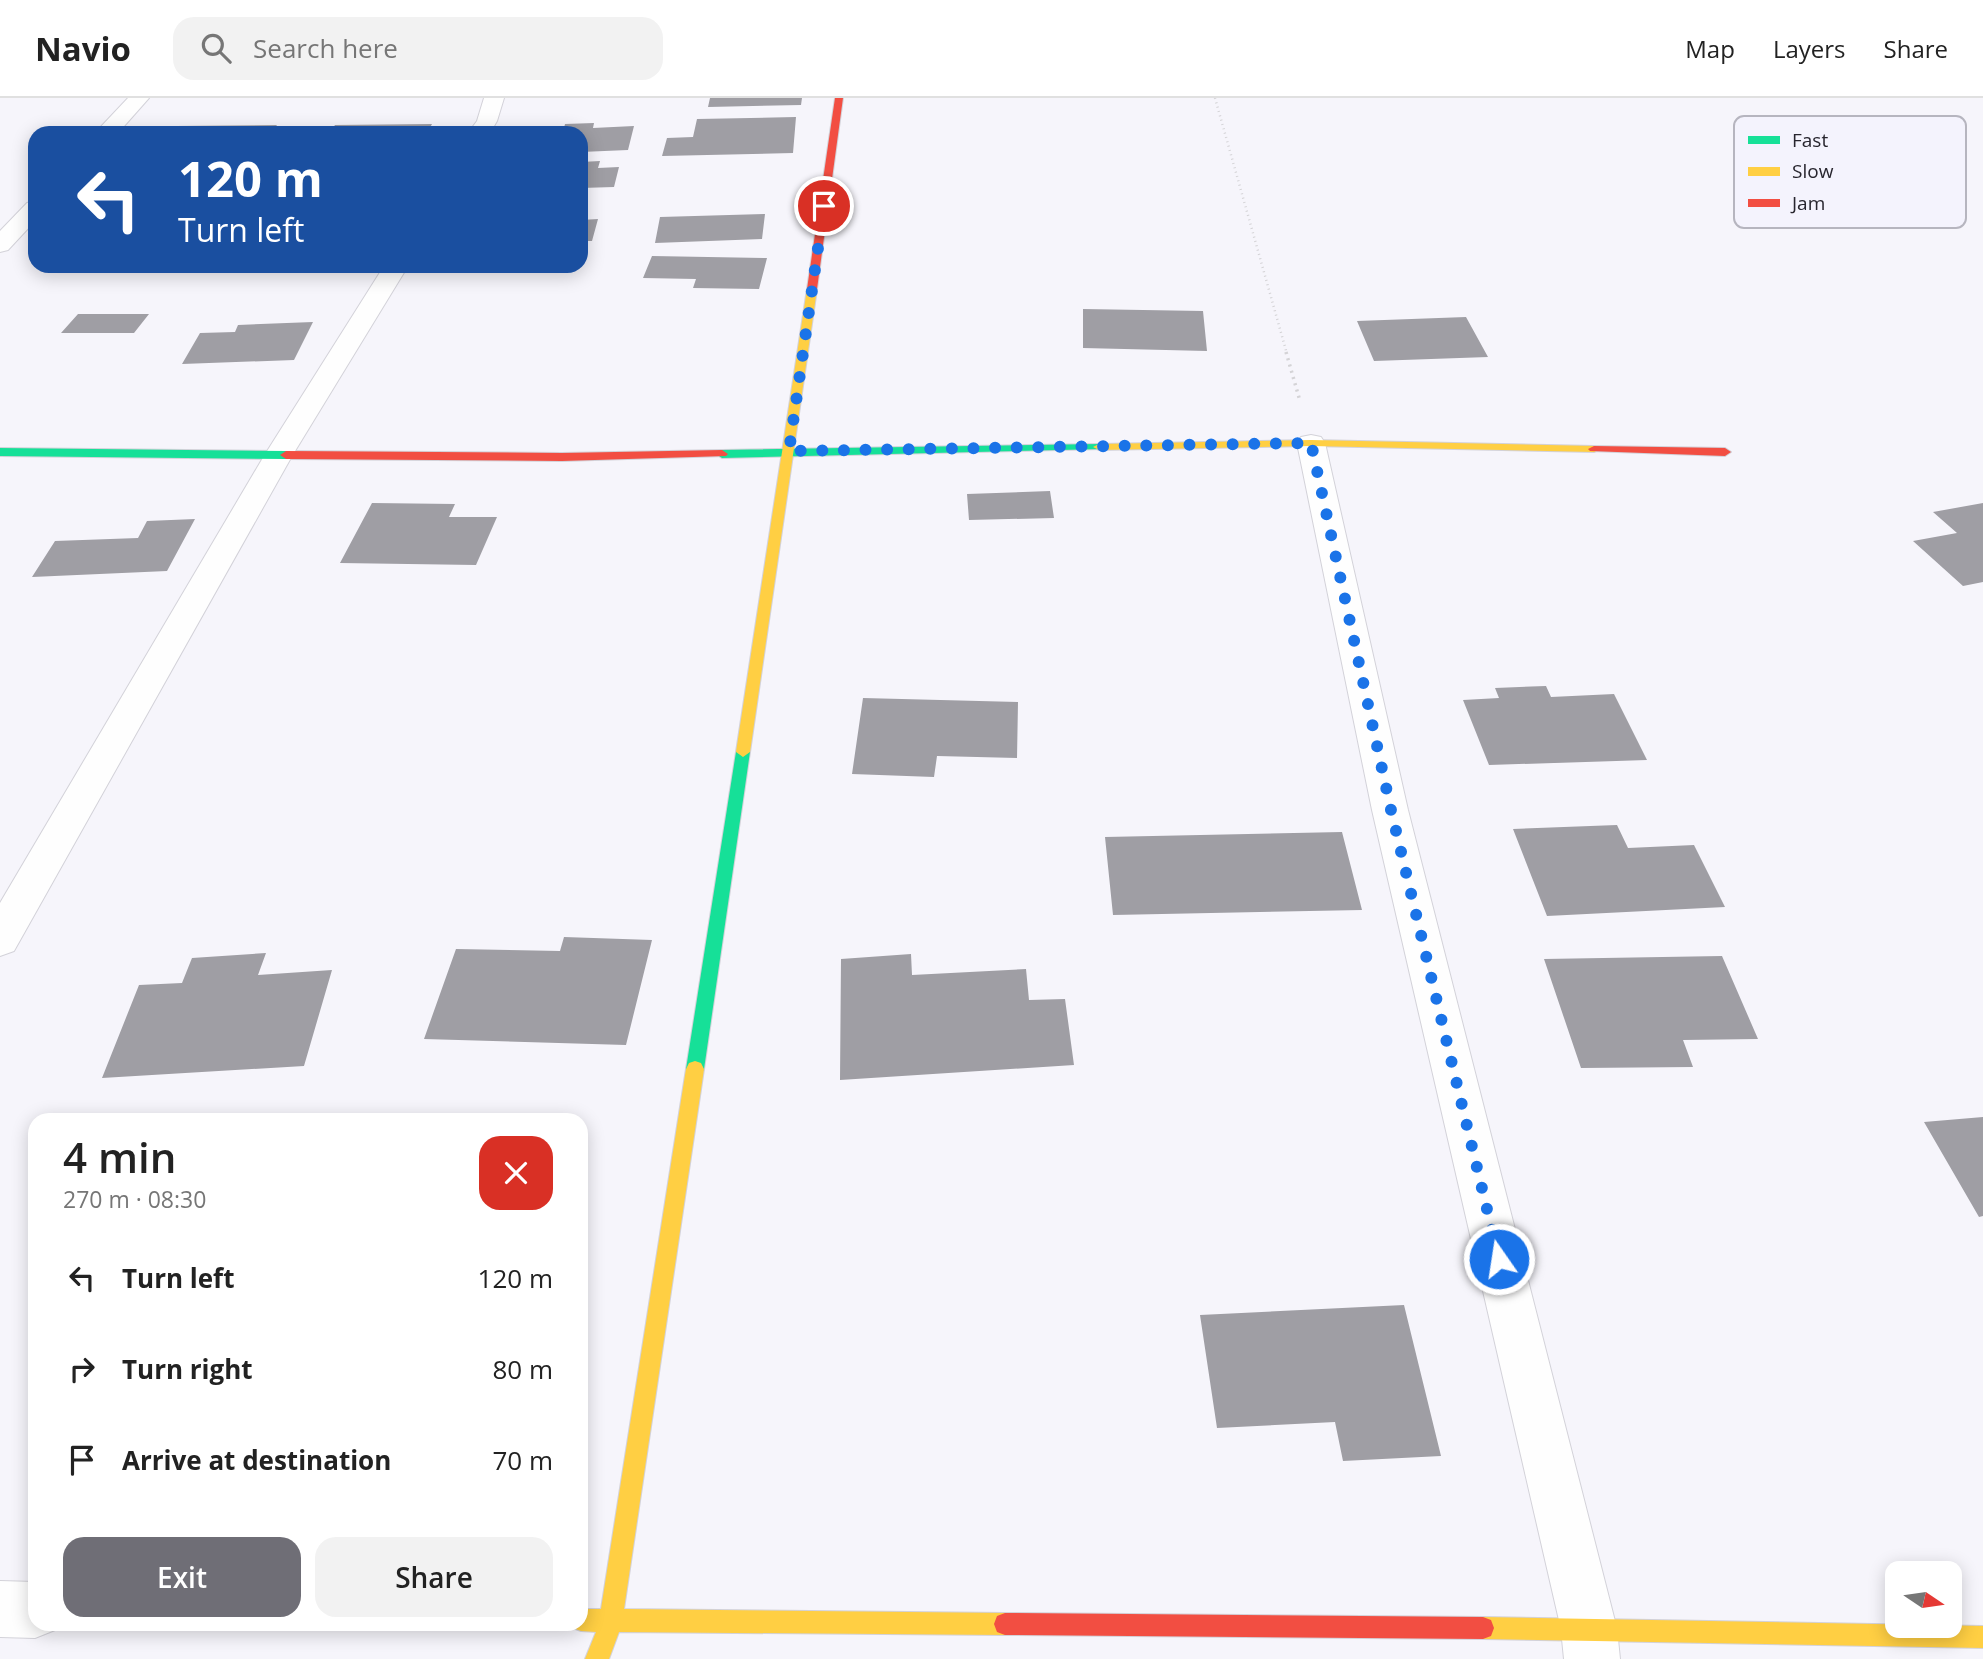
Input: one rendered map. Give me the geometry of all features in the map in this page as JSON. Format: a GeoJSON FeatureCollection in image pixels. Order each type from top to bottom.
{"type":"FeatureCollection","features":[{"type":"Feature","properties":{"kind":"street"},"geometry":{"type":"LineString","coordinates":[[113,126],[139,98]]}},
{"type":"Feature","properties":{"kind":"street"},"geometry":{"type":"LineString","coordinates":[[484,126],[494,98]]}},
{"type":"Feature","properties":{"kind":"street"},"geometry":{"type":"LineString","coordinates":[[597,1659],[611,1621],[789,451],[839,98]]}},
{"type":"Feature","properties":{"kind":"street"},"geometry":{"type":"LineString","coordinates":[[0,245],[28,215]]}},
{"type":"Feature","properties":{"kind":"street"},"geometry":{"type":"LineString","coordinates":[[0,939],[278,456],[392,273]]}},
{"type":"Feature","properties":{"kind":"street"},"geometry":{"type":"LineString","coordinates":[[1311,443],[1391,810],[1590,1644]]}},
{"type":"Feature","properties":{"kind":"street"},"geometry":{"type":"LineString","coordinates":[[0,452],[562,457],[1311,443],[1725,452]]}},
{"type":"Feature","properties":{"kind":"street"},"geometry":{"type":"LineString","coordinates":[[0,1609],[28,1610]]}},
{"type":"Feature","properties":{"kind":"street"},"geometry":{"type":"LineString","coordinates":[[588,1620],[1590,1644],[1983,1637]]}},
{"type":"Feature","properties":{"kind":"path"},"geometry":{"type":"LineString","coordinates":[[1215,98],[1311,443]]}},
{"type":"Feature","properties":{"kind":"building"},"geometry":{"type":"Polygon","coordinates":[[[710,98],[802,98],[801,105],[708,107],[710,98]]]}},
{"type":"Feature","properties":{"kind":"building"},"geometry":{"type":"Polygon","coordinates":[[[796,117],[793,153],[662,156],[667,138],[693,137],[697,119],[796,117]]]}},
{"type":"Feature","properties":{"kind":"building"},"geometry":{"type":"Polygon","coordinates":[[[594,123],[593,128],[634,126],[628,150],[588,152],[588,126],[565,124],[594,123]]]}},
{"type":"Feature","properties":{"kind":"building"},"geometry":{"type":"Polygon","coordinates":[[[432,124],[431,126],[335,125],[432,124]]]}},
{"type":"Feature","properties":{"kind":"building"},"geometry":{"type":"Polygon","coordinates":[[[277,125],[276,126],[176,126],[277,125]]]}},
{"type":"Feature","properties":{"kind":"building"},"geometry":{"type":"Polygon","coordinates":[[[600,161],[598,168],[619,167],[614,187],[588,188],[588,162],[600,161]]]}},
{"type":"Feature","properties":{"kind":"building"},"geometry":{"type":"Polygon","coordinates":[[[765,214],[762,239],[655,243],[660,217],[765,214]]]}},
{"type":"Feature","properties":{"kind":"building"},"geometry":{"type":"Polygon","coordinates":[[[598,219],[592,241],[588,241],[588,220],[598,219]]]}},
{"type":"Feature","properties":{"kind":"building"},"geometry":{"type":"Polygon","coordinates":[[[652,256],[767,258],[759,289],[693,288],[696,279],[643,278],[652,256]]]}},
{"type":"Feature","properties":{"kind":"building"},"geometry":{"type":"Polygon","coordinates":[[[1083,309],[1203,311],[1207,351],[1083,348],[1083,309]]]}},
{"type":"Feature","properties":{"kind":"building"},"geometry":{"type":"Polygon","coordinates":[[[78,314],[149,314],[134,333],[61,333],[78,314]]]}},
{"type":"Feature","properties":{"kind":"building"},"geometry":{"type":"Polygon","coordinates":[[[1466,317],[1488,357],[1374,361],[1357,321],[1466,317]]]}},
{"type":"Feature","properties":{"kind":"building"},"geometry":{"type":"Polygon","coordinates":[[[313,322],[294,360],[182,364],[200,333],[235,332],[238,325],[313,322]]]}},
{"type":"Feature","properties":{"kind":"building"},"geometry":{"type":"Polygon","coordinates":[[[1050,491],[1054,518],[969,520],[967,494],[1050,491]]]}},
{"type":"Feature","properties":{"kind":"building"},"geometry":{"type":"Polygon","coordinates":[[[372,503],[455,504],[449,517],[497,517],[476,565],[340,563],[372,503]]]}},
{"type":"Feature","properties":{"kind":"building"},"geometry":{"type":"Polygon","coordinates":[[[1983,503],[1983,582],[1963,586],[1913,541],[1957,533],[1933,512],[1983,503]]]}},
{"type":"Feature","properties":{"kind":"building"},"geometry":{"type":"Polygon","coordinates":[[[195,519],[167,571],[32,577],[55,541],[138,538],[147,521],[195,519]]]}},
{"type":"Feature","properties":{"kind":"building"},"geometry":{"type":"Polygon","coordinates":[[[1546,686],[1551,697],[1614,694],[1647,760],[1489,765],[1463,700],[1499,698],[1495,688],[1546,686]]]}},
{"type":"Feature","properties":{"kind":"building"},"geometry":{"type":"Polygon","coordinates":[[[863,698],[1018,702],[1017,758],[937,756],[934,777],[852,774],[863,698]]]}},
{"type":"Feature","properties":{"kind":"building"},"geometry":{"type":"Polygon","coordinates":[[[1617,825],[1628,848],[1694,845],[1725,907],[1547,916],[1513,829],[1617,825]]]}},
{"type":"Feature","properties":{"kind":"building"},"geometry":{"type":"Polygon","coordinates":[[[1342,832],[1362,910],[1113,915],[1105,837],[1342,832]]]}},
{"type":"Feature","properties":{"kind":"building"},"geometry":{"type":"Polygon","coordinates":[[[564,937],[652,940],[626,1045],[424,1039],[456,949],[560,951],[564,937]]]}},
{"type":"Feature","properties":{"kind":"building"},"geometry":{"type":"Polygon","coordinates":[[[266,953],[258,975],[332,970],[304,1066],[102,1078],[139,985],[182,983],[192,958],[266,953]]]}},
{"type":"Feature","properties":{"kind":"building"},"geometry":{"type":"Polygon","coordinates":[[[911,954],[912,975],[1026,969],[1029,1000],[1065,999],[1074,1065],[840,1080],[841,959],[911,954]]]}},
{"type":"Feature","properties":{"kind":"building"},"geometry":{"type":"Polygon","coordinates":[[[1722,956],[1758,1039],[1683,1040],[1693,1067],[1581,1068],[1544,959],[1722,956]]]}},
{"type":"Feature","properties":{"kind":"building"},"geometry":{"type":"Polygon","coordinates":[[[1983,1117],[1983,1216],[1979,1217],[1924,1122],[1983,1117]]]}},
{"type":"Feature","properties":{"kind":"building"},"geometry":{"type":"Polygon","coordinates":[[[1404,1305],[1441,1456],[1343,1461],[1335,1422],[1217,1428],[1200,1315],[1404,1305]]]}},
{"type":"Feature","properties":{"kind":"traffic: fast"},"geometry":{"type":"LineString","coordinates":[[722,454],[1099,447]]}},
{"type":"Feature","properties":{"kind":"traffic: fast"},"geometry":{"type":"LineString","coordinates":[[0,452],[286,455]]}},
{"type":"Feature","properties":{"kind":"traffic: fast"},"geometry":{"type":"LineString","coordinates":[[695,1069],[743,752]]}},
{"type":"Feature","properties":{"kind":"traffic: slow"},"geometry":{"type":"LineString","coordinates":[[743,752],[812,289]]}},
{"type":"Feature","properties":{"kind":"traffic: slow"},"geometry":{"type":"LineString","coordinates":[[1099,447],[1311,443],[1594,449]]}},
{"type":"Feature","properties":{"kind":"traffic: slow"},"geometry":{"type":"LineString","coordinates":[[597,1659],[611,1621],[695,1069]]}},
{"type":"Feature","properties":{"kind":"traffic: slow"},"geometry":{"type":"LineString","coordinates":[[588,1620],[1005,1624]]}},
{"type":"Feature","properties":{"kind":"traffic: slow"},"geometry":{"type":"LineString","coordinates":[[1483,1628],[1983,1637]]}},
{"type":"Feature","properties":{"kind":"traffic: jam"},"geometry":{"type":"LineString","coordinates":[[812,289],[839,98]]}},
{"type":"Feature","properties":{"kind":"traffic: jam"},"geometry":{"type":"LineString","coordinates":[[1594,449],[1725,452]]}},
{"type":"Feature","properties":{"kind":"traffic: jam"},"geometry":{"type":"LineString","coordinates":[[286,455],[562,457],[722,454]]}},
{"type":"Feature","properties":{"kind":"traffic: jam"},"geometry":{"type":"LineString","coordinates":[[1005,1624],[1483,1628]]}},
{"type":"Feature","properties":{"kind":"route"},"geometry":{"type":"LineString","coordinates":[[824,206],[789,451],[1311,443],[1391,810],[1499,1259]]}}]}
